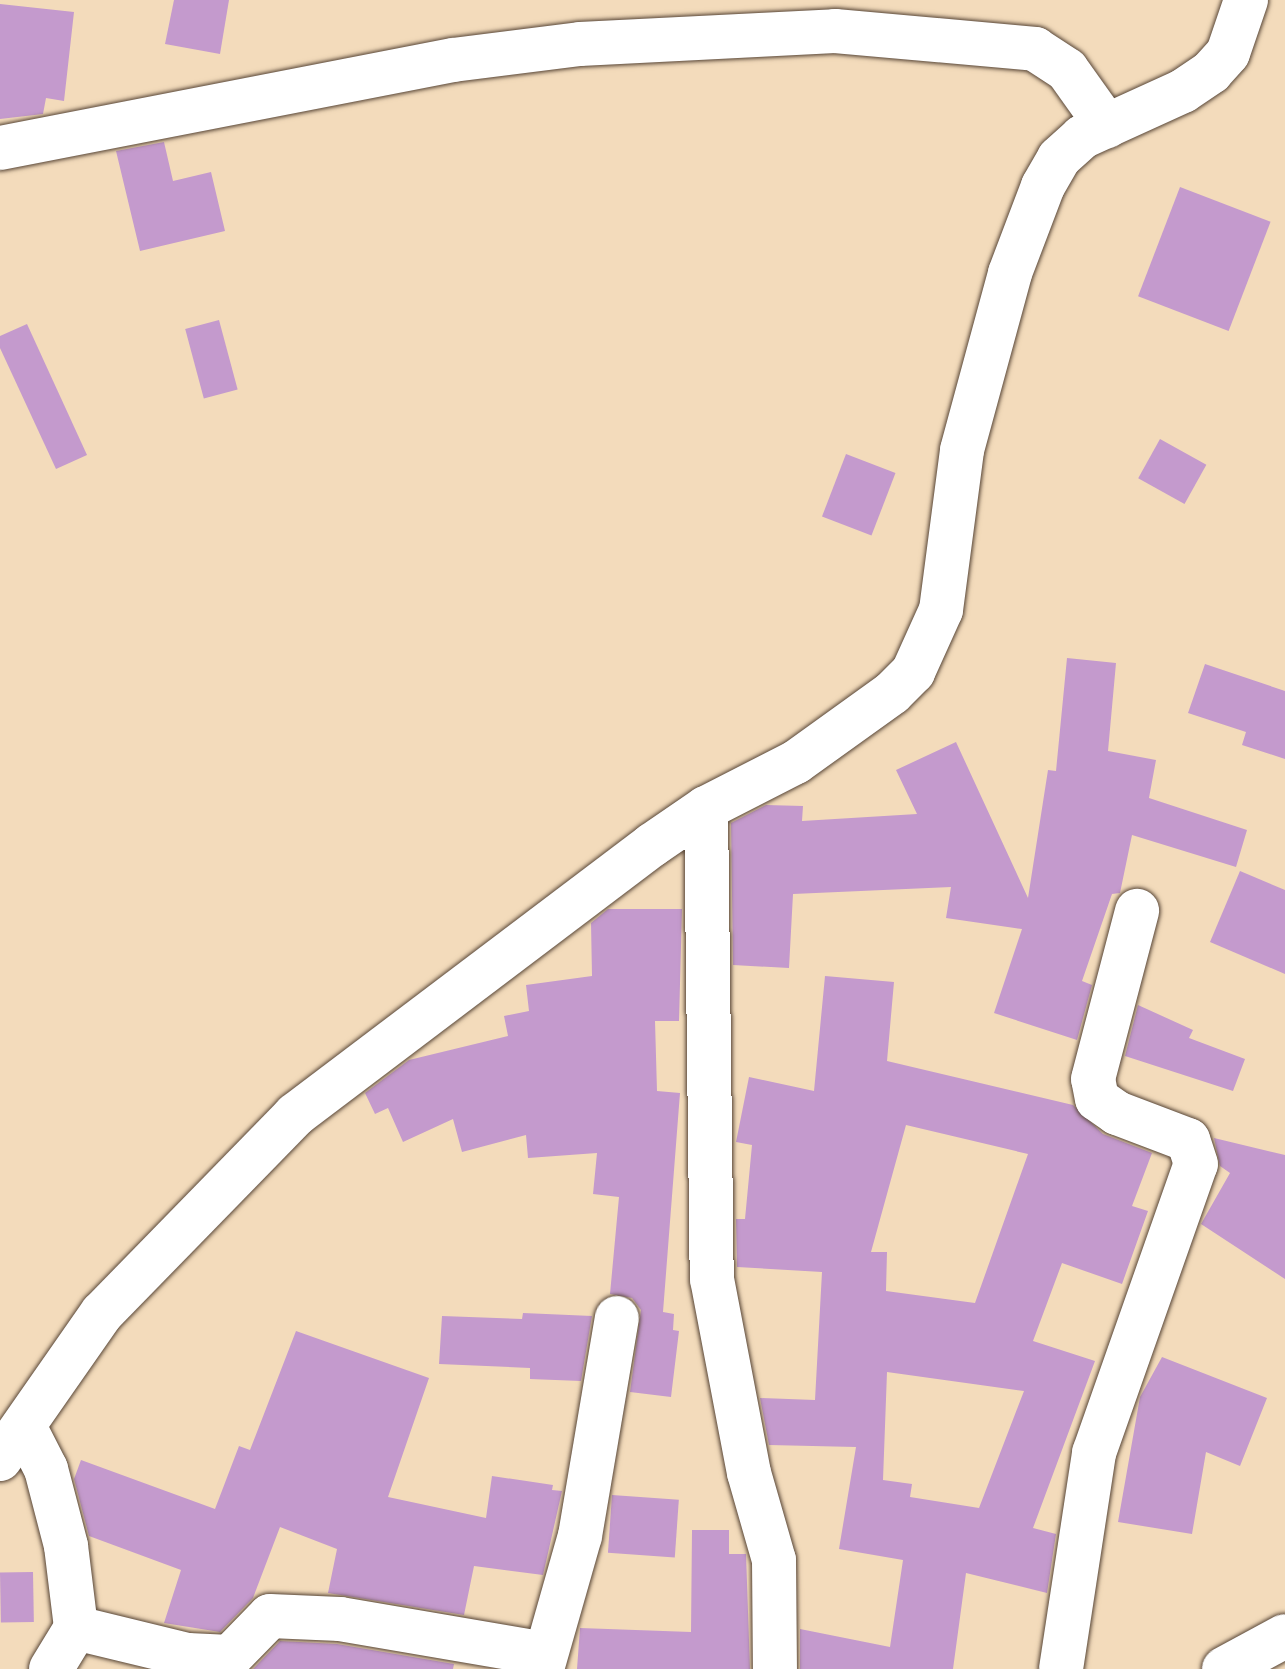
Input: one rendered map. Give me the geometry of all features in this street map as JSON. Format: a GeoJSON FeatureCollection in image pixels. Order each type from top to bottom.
{"type":"FeatureCollection","features":[{"type":"Feature","properties":{"kind":"street"},"geometry":{"type":"LineString","coordinates":[[51,1669],[76,1628],[66,1546],[50,1484],[12,1444],[102,1313],[295,1115],[706,808],[796,762],[892,693],[913,672],[941,610],[962,450],[1010,273],[1043,186],[1059,158],[1082,137],[1211,72],[1228,53],[1246,0]]}},
{"type":"Feature","properties":{"kind":"street"},"geometry":{"type":"LineString","coordinates":[[0,148],[453,60],[638,40],[835,31],[1035,49],[1067,70],[1107,126]]}},
{"type":"Feature","properties":{"kind":"street"},"geometry":{"type":"LineString","coordinates":[[706,808],[712,1279],[749,1473],[774,1560],[775,1669]]}},
{"type":"Feature","properties":{"kind":"street"},"geometry":{"type":"LineString","coordinates":[[1061,1669],[1094,1453],[1196,1164],[1188,1140],[1117,1113],[1097,1099],[1093,1079],[1137,911]]}},
{"type":"Feature","properties":{"kind":"street"},"geometry":{"type":"LineString","coordinates":[[76,1628],[188,1655],[230,1657],[270,1616],[340,1619],[544,1662],[580,1536],[617,1318]]}},
{"type":"Feature","properties":{"kind":"street"},"geometry":{"type":"LineString","coordinates":[[1224,1669],[1285,1636]]}},
{"type":"Feature","properties":{"kind":"building"},"geometry":{"type":"Polygon","coordinates":[[[174,0],[229,0],[220,54],[165,44],[174,0]]]}},
{"type":"Feature","properties":{"kind":"building"},"geometry":{"type":"Polygon","coordinates":[[[0,4],[74,12],[64,101],[46,98],[43,114],[0,119],[0,4]]]}},
{"type":"Feature","properties":{"kind":"building"},"geometry":{"type":"Polygon","coordinates":[[[164,142],[173,181],[211,172],[225,231],[140,251],[116,151],[164,142]]]}},
{"type":"Feature","properties":{"kind":"building"},"geometry":{"type":"Polygon","coordinates":[[[1180,187],[1271,222],[1229,331],[1138,296],[1180,187]]]}},
{"type":"Feature","properties":{"kind":"building"},"geometry":{"type":"Polygon","coordinates":[[[219,320],[238,390],[204,399],[185,329],[219,320]]]}},
{"type":"Feature","properties":{"kind":"building"},"geometry":{"type":"Polygon","coordinates":[[[27,324],[87,455],[56,469],[0,348],[0,336],[27,324]]]}},
{"type":"Feature","properties":{"kind":"building"},"geometry":{"type":"Polygon","coordinates":[[[1160,439],[1206,465],[1185,504],[1138,478],[1160,439]]]}},
{"type":"Feature","properties":{"kind":"building"},"geometry":{"type":"Polygon","coordinates":[[[846,454],[895,473],[871,536],[822,517],[846,454]]]}},
{"type":"Feature","properties":{"kind":"building"},"geometry":{"type":"Polygon","coordinates":[[[1067,658],[1116,663],[1108,751],[1156,760],[1149,798],[1247,830],[1236,867],[1132,835],[1120,893],[1112,894],[1082,981],[1092,985],[1077,1040],[994,1013],[1022,929],[946,918],[951,887],[793,894],[789,968],[733,965],[731,823],[766,805],[803,806],[802,821],[917,814],[896,770],[956,742],[1028,898],[1048,770],[1056,771],[1067,658]]]}},
{"type":"Feature","properties":{"kind":"building"},"geometry":{"type":"Polygon","coordinates":[[[1205,664],[1285,691],[1285,759],[1242,745],[1246,732],[1188,713],[1205,664]]]}},
{"type":"Feature","properties":{"kind":"building"},"geometry":{"type":"Polygon","coordinates":[[[1240,871],[1285,890],[1285,974],[1210,942],[1240,871]]]}},
{"type":"Feature","properties":{"kind":"building"},"geometry":{"type":"Polygon","coordinates":[[[608,909],[682,909],[679,1021],[655,1021],[657,1091],[680,1093],[663,1312],[674,1314],[673,1330],[679,1331],[671,1397],[630,1392],[641,1310],[632,1298],[610,1294],[619,1197],[593,1194],[597,1153],[528,1158],[526,1135],[462,1152],[453,1119],[403,1142],[388,1108],[375,1114],[365,1093],[409,1060],[508,1036],[504,1016],[529,1011],[526,985],[592,976],[591,923],[608,909]]]}},
{"type":"Feature","properties":{"kind":"building"},"geometry":{"type":"Polygon","coordinates":[[[825,976],[894,982],[887,1061],[1073,1105],[1103,1134],[1152,1153],[1132,1206],[1148,1211],[1122,1284],[1062,1263],[1033,1341],[1095,1361],[1033,1528],[1056,1534],[1047,1593],[966,1573],[953,1669],[800,1669],[800,1629],[890,1647],[903,1560],[839,1549],[856,1447],[769,1445],[760,1398],[815,1400],[822,1272],[737,1267],[736,1219],[745,1219],[752,1145],[736,1142],[749,1077],[814,1091],[825,976]],[[906,1125],[871,1252],[887,1252],[886,1291],[975,1303],[1028,1154],[906,1125]],[[887,1372],[883,1480],[912,1484],[910,1497],[979,1508],[1024,1391],[887,1372]]]}},
{"type":"Feature","properties":{"kind":"building"},"geometry":{"type":"Polygon","coordinates":[[[1138,1005],[1193,1030],[1189,1038],[1245,1059],[1233,1091],[1125,1056],[1138,1005]]]}},
{"type":"Feature","properties":{"kind":"building"},"geometry":{"type":"Polygon","coordinates":[[[1214,1138],[1285,1155],[1285,1279],[1201,1224],[1230,1173],[1220,1166],[1214,1138]]]}},
{"type":"Feature","properties":{"kind":"building"},"geometry":{"type":"Polygon","coordinates":[[[523,1313],[592,1316],[581,1381],[530,1379],[530,1368],[439,1364],[442,1316],[522,1319],[523,1313]]]}},
{"type":"Feature","properties":{"kind":"building"},"geometry":{"type":"Polygon","coordinates":[[[296,1331],[429,1378],[388,1497],[486,1518],[492,1476],[553,1485],[552,1490],[562,1491],[543,1575],[474,1566],[464,1615],[328,1593],[337,1549],[280,1527],[253,1598],[220,1632],[164,1623],[181,1570],[89,1536],[74,1479],[81,1460],[215,1509],[239,1446],[250,1450],[296,1331]]]}},
{"type":"Feature","properties":{"kind":"building"},"geometry":{"type":"Polygon","coordinates":[[[1162,1357],[1267,1398],[1240,1466],[1206,1452],[1192,1534],[1118,1522],[1140,1397],[1162,1357]]]}},
{"type":"Feature","properties":{"kind":"building"},"geometry":{"type":"Polygon","coordinates":[[[612,1495],[679,1500],[675,1558],[608,1553],[612,1495]]]}},
{"type":"Feature","properties":{"kind":"building"},"geometry":{"type":"Polygon","coordinates":[[[692,1530],[729,1530],[729,1554],[746,1554],[750,1669],[577,1669],[580,1628],[691,1632],[692,1530]]]}},
{"type":"Feature","properties":{"kind":"building"},"geometry":{"type":"Polygon","coordinates":[[[33,1572],[34,1622],[1,1623],[0,1573],[33,1572]]]}},
{"type":"Feature","properties":{"kind":"building"},"geometry":{"type":"Polygon","coordinates":[[[280,1641],[337,1644],[454,1664],[453,1669],[253,1669],[280,1641]]]}}]}
